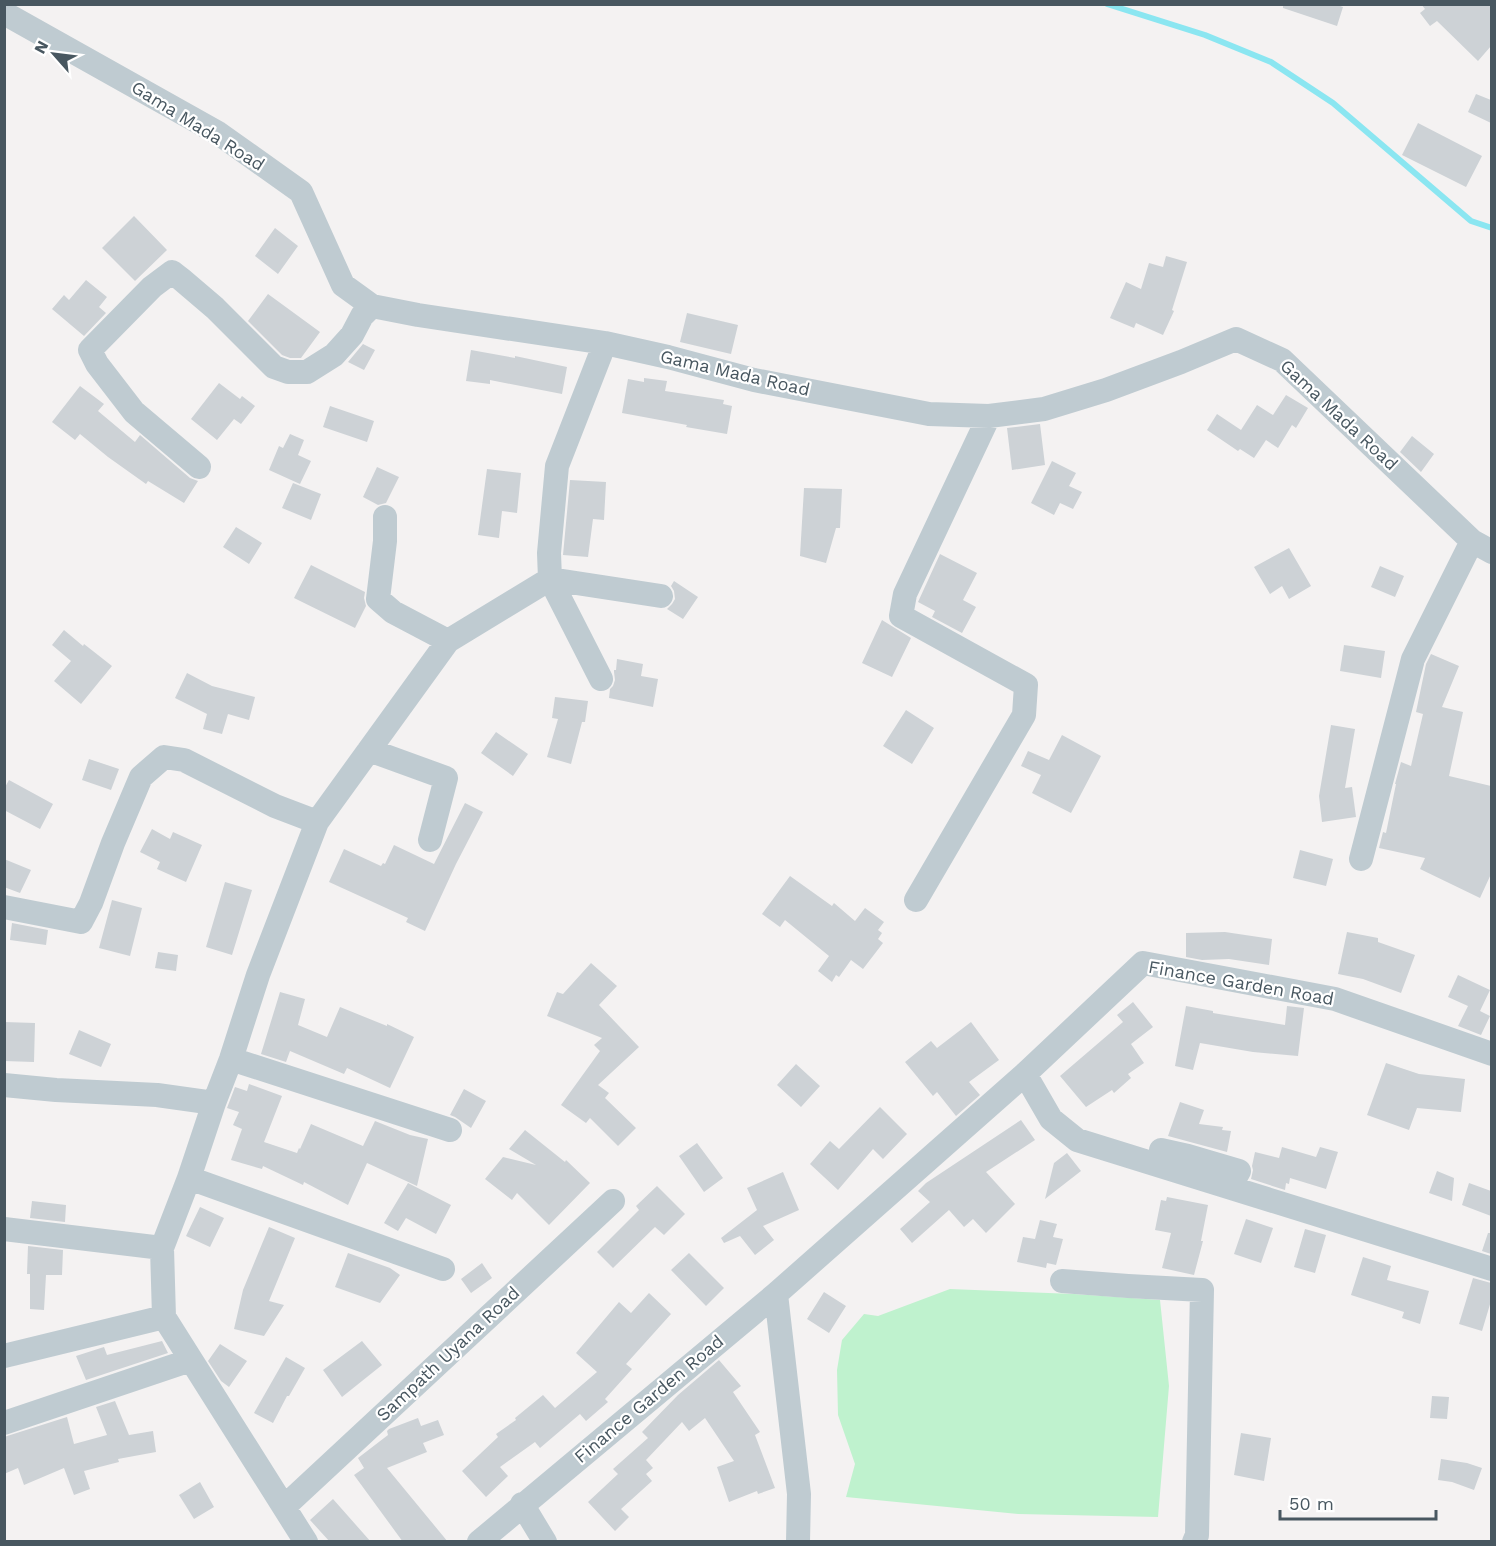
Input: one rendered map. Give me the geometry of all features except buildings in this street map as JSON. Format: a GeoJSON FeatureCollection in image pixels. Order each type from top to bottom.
{"type":"FeatureCollection","features":[{"type":"Feature","properties":{"kind":"street","name":"Gama Mada Road"},"geometry":{"type":"LineString","coordinates":[[4,13],[218,133],[301,192],[343,285],[372,306],[604,343],[754,380],[929,414],[989,416],[1044,409],[1096,393],[1236,339],[1282,360],[1482,547]]}},
{"type":"Feature","properties":{"kind":"street"},"geometry":{"type":"LineString","coordinates":[[199,467],[134,412],[96,364],[90,350],[152,287],[172,272],[215,308],[274,367],[288,372],[307,372],[334,355],[352,335],[362,316],[372,306]]}},
{"type":"Feature","properties":{"kind":"street"},"geometry":{"type":"LineString","coordinates":[[601,679],[550,579],[549,553],[557,466],[604,343]]}},
{"type":"Feature","properties":{"kind":"street"},"geometry":{"type":"LineString","coordinates":[[916,900],[1023,715],[1026,685],[901,616],[905,594],[989,416]]}},
{"type":"Feature","properties":{"kind":"street"},"geometry":{"type":"LineString","coordinates":[[385,517],[385,542],[378,599],[393,612],[448,640]]}},
{"type":"Feature","properties":{"kind":"street"},"geometry":{"type":"LineString","coordinates":[[1361,859],[1413,659],[1482,547]]}},
{"type":"Feature","properties":{"kind":"street"},"geometry":{"type":"LineString","coordinates":[[306,1542],[164,1317],[162,1248],[231,1059],[258,975],[317,822],[448,640],[550,579],[661,596]]}},
{"type":"Feature","properties":{"kind":"street"},"geometry":{"type":"LineString","coordinates":[[369,750],[446,778],[430,840]]}},
{"type":"Feature","properties":{"kind":"street"},"geometry":{"type":"LineString","coordinates":[[4,907],[81,922],[91,903],[141,777],[164,757],[184,760],[275,806],[317,822]]}},
{"type":"Feature","properties":{"kind":"street","name":"Finance Garden Road"},"geometry":{"type":"LineString","coordinates":[[479,1542],[776,1294],[1025,1074],[1143,963],[1335,999],[1491,1054]]}},
{"type":"Feature","properties":{"kind":"street"},"geometry":{"type":"LineString","coordinates":[[231,1059],[450,1130]]}},
{"type":"Feature","properties":{"kind":"street"},"geometry":{"type":"LineString","coordinates":[[1025,1074],[1051,1119],[1077,1140],[1491,1269]]}},
{"type":"Feature","properties":{"kind":"street"},"geometry":{"type":"LineString","coordinates":[[4,1085],[157,1095],[214,1103]]}},
{"type":"Feature","properties":{"kind":"street"},"geometry":{"type":"LineString","coordinates":[[1161,1150],[1239,1171],[1230,1187]]}},
{"type":"Feature","properties":{"kind":"street"},"geometry":{"type":"LineString","coordinates":[[189,1178],[442,1269]]}},
{"type":"Feature","properties":{"kind":"street","name":"Sampath Uyana Road"},"geometry":{"type":"LineString","coordinates":[[284,1507],[612,1201]]}},
{"type":"Feature","properties":{"kind":"street"},"geometry":{"type":"LineString","coordinates":[[4,1229],[162,1248]]}},
{"type":"Feature","properties":{"kind":"street"},"geometry":{"type":"LineString","coordinates":[[1062,1281],[1202,1290],[1197,1535],[1194,1542]]}},
{"type":"Feature","properties":{"kind":"street"},"geometry":{"type":"LineString","coordinates":[[776,1294],[799,1494],[798,1542]]}},
{"type":"Feature","properties":{"kind":"street"},"geometry":{"type":"LineString","coordinates":[[4,1356],[164,1317]]}},
{"type":"Feature","properties":{"kind":"street"},"geometry":{"type":"LineString","coordinates":[[4,1423],[191,1360]]}},
{"type":"Feature","properties":{"kind":"street"},"geometry":{"type":"LineString","coordinates":[[522,1504],[545,1542]]}},
{"type":"Feature","properties":{"kind":"green space"},"geometry":{"type":"Polygon","coordinates":[[[950,1289],[1160,1300],[1169,1386],[1158,1517],[1018,1514],[846,1497],[855,1464],[838,1415],[837,1370],[842,1340],[864,1314],[878,1316],[950,1289]]]}},
{"type":"Feature","properties":{"kind":"waterway"},"geometry":{"type":"LineString","coordinates":[[1107,4],[1205,35],[1271,62],[1333,103],[1471,221],[1492,228]]}}]}
